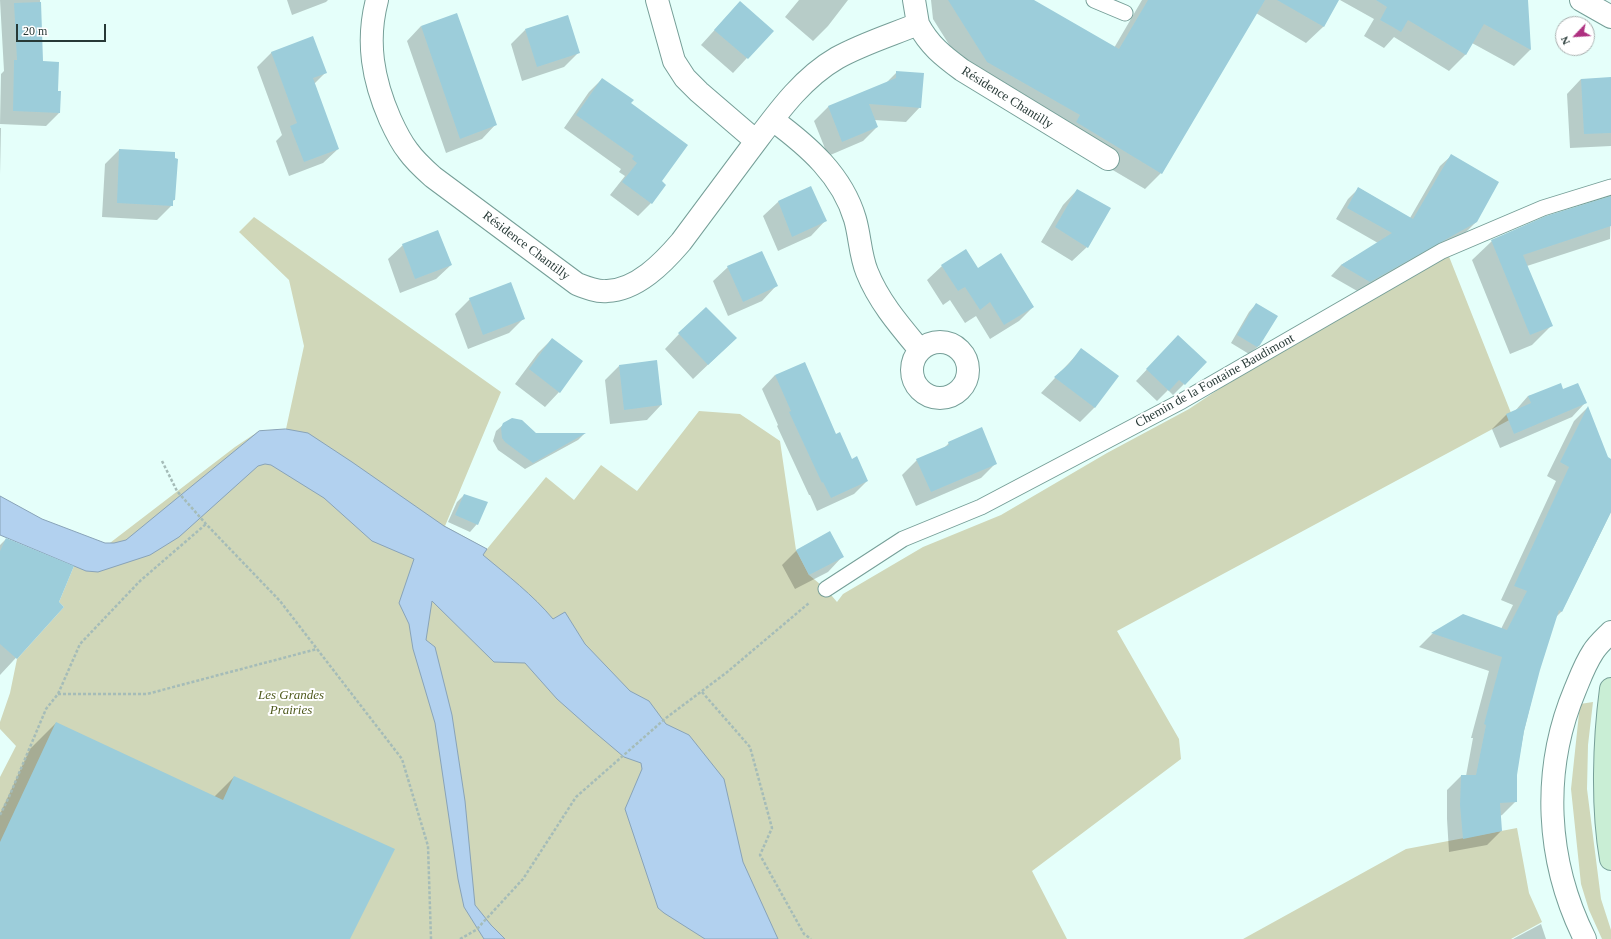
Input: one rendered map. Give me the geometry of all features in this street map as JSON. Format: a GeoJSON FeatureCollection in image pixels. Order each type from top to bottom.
{"type":"FeatureCollection","features":[{"type":"Feature","properties":{"kind":"main road"},"geometry":{"type":"LineString","coordinates":[[1611,690],[1607,731],[1606,788],[1607,824],[1611,859]]}},
{"type":"Feature","properties":{"kind":"street","name":"Résidence Chantilly"},"geometry":{"type":"LineString","coordinates":[[377,0],[372,26],[371,47],[373,66],[386,109],[407,150],[433,177],[577,284],[590,289],[607,292],[620,290],[637,282],[653,270],[681,242],[756,141],[803,84],[836,58],[854,49],[918,24]]}},
{"type":"Feature","properties":{"kind":"street"},"geometry":{"type":"LineString","coordinates":[[657,0],[674,61],[699,92],[756,141]]}},
{"type":"Feature","properties":{"kind":"street","name":"Résidence Chantilly"},"geometry":{"type":"LineString","coordinates":[[914,0],[918,24],[925,38],[941,55],[962,70],[1108,159]]}},
{"type":"Feature","properties":{"kind":"street"},"geometry":{"type":"LineString","coordinates":[[1582,0],[1611,17]]}},
{"type":"Feature","properties":{"kind":"street"},"geometry":{"type":"LineString","coordinates":[[773,120],[810,149],[840,184],[850,203],[856,221],[866,271],[876,292],[887,309],[920,350]]}},
{"type":"Feature","properties":{"kind":"street"},"geometry":{"type":"LineString","coordinates":[[1585,939],[1572,908],[1558,864],[1551,813],[1552,789],[1560,733],[1568,706],[1593,651],[1611,632]]}},
{"type":"Feature","properties":{"kind":"lane"},"geometry":{"type":"LineString","coordinates":[[1094,0],[1125,13]]}},
{"type":"Feature","properties":{"kind":"lane","name":"Chemin de la Fontaine Baudimont"},"geometry":{"type":"LineString","coordinates":[[826,589],[903,539],[981,507],[1182,401],[1442,251],[1543,208],[1611,187]]}},
{"type":"Feature","properties":{"kind":"path"},"geometry":{"type":"LineString","coordinates":[[162,461],[177,491],[206,524],[280,601],[402,759],[428,846],[431,939]]}},
{"type":"Feature","properties":{"kind":"path"},"geometry":{"type":"LineString","coordinates":[[0,815],[46,709],[58,694],[80,644],[140,581],[206,524]]}},
{"type":"Feature","properties":{"kind":"path"},"geometry":{"type":"LineString","coordinates":[[460,939],[476,930],[523,879],[576,797],[666,718],[726,673],[826,589]]}},
{"type":"Feature","properties":{"kind":"path"},"geometry":{"type":"LineString","coordinates":[[58,694],[147,694],[317,649]]}},
{"type":"Feature","properties":{"kind":"path"},"geometry":{"type":"LineString","coordinates":[[702,692],[750,747],[772,828],[760,855],[804,934],[811,939]]}},
{"type":"Feature","properties":{"kind":"green space","name":"Les Grandes Prairies"},"geometry":{"type":"Polygon","coordinates":[[[254,217],[501,392],[445,526],[487,549],[546,477],[574,500],[601,465],[637,491],[699,411],[740,414],[780,441],[796,550],[809,575],[826,589],[837,602],[843,594],[923,547],[1001,515],[1107,453],[1189,409],[1267,357],[1448,254],[1513,418],[1117,631],[1179,739],[1181,759],[1032,871],[1067,939],[0,939],[0,777],[16,746],[0,729],[0,722],[10,693],[17,659],[64,607],[59,602],[74,566],[86,570],[89,559],[235,447],[259,431],[286,429],[304,346],[289,280],[239,232],[254,217]]]}},
{"type":"Feature","properties":{"kind":"green space"},"geometry":{"type":"Polygon","coordinates":[[[1593,702],[1588,745],[1587,789],[1601,899],[1611,930],[1611,939],[1602,939],[1589,910],[1581,884],[1571,789],[1580,704],[1593,702]]]}},
{"type":"Feature","properties":{"kind":"green space"},"geometry":{"type":"Polygon","coordinates":[[[1517,828],[1529,893],[1542,922],[1511,939],[1243,939],[1406,849],[1517,828]]]}},
{"type":"Feature","properties":{"kind":"water"},"geometry":{"type":"Polygon","coordinates":[[[286,429],[308,433],[444,526],[487,549],[483,555],[528,593],[553,619],[565,612],[585,644],[630,691],[649,701],[666,724],[689,735],[724,779],[743,862],[778,939],[705,939],[658,908],[625,809],[642,769],[641,763],[624,757],[592,730],[557,699],[525,663],[494,662],[432,601],[426,640],[435,647],[452,715],[465,801],[475,905],[491,925],[505,939],[484,939],[464,907],[458,879],[435,723],[413,649],[409,624],[399,603],[414,559],[372,541],[324,498],[271,465],[265,464],[258,466],[179,537],[150,555],[98,572],[86,571],[0,535],[0,496],[42,519],[105,543],[114,543],[126,540],[259,431],[286,429]]]}},
{"type":"Feature","properties":{"kind":"building"},"geometry":{"type":"Polygon","coordinates":[[[948,0],[1034,0],[1119,49],[1148,0],[1265,0],[1162,174],[1076,122],[1080,115],[987,62],[948,0]]]}},
{"type":"Feature","properties":{"kind":"building"},"geometry":{"type":"Polygon","coordinates":[[[1277,0],[1339,0],[1324,27],[1277,0]]]}},
{"type":"Feature","properties":{"kind":"building"},"geometry":{"type":"Polygon","coordinates":[[[1376,0],[1528,0],[1531,50],[1484,24],[1466,55],[1408,20],[1401,32],[1380,20],[1387,7],[1376,0]]]}},
{"type":"Feature","properties":{"kind":"building"},"geometry":{"type":"Polygon","coordinates":[[[740,1],[774,31],[748,59],[714,30],[740,1]]]}},
{"type":"Feature","properties":{"kind":"building"},"geometry":{"type":"Polygon","coordinates":[[[41,2],[43,61],[59,62],[58,91],[61,91],[60,113],[13,111],[14,60],[17,60],[14,3],[41,2]]]}},
{"type":"Feature","properties":{"kind":"building"},"geometry":{"type":"Polygon","coordinates":[[[457,13],[497,125],[460,139],[421,26],[457,13]]]}},
{"type":"Feature","properties":{"kind":"building"},"geometry":{"type":"Polygon","coordinates":[[[568,15],[580,53],[537,67],[525,29],[568,15]]]}},
{"type":"Feature","properties":{"kind":"building"},"geometry":{"type":"Polygon","coordinates":[[[313,36],[327,73],[313,78],[339,149],[304,162],[290,126],[297,123],[271,52],[313,36]]]}},
{"type":"Feature","properties":{"kind":"building"},"geometry":{"type":"Polygon","coordinates":[[[896,71],[924,73],[921,108],[869,104],[878,127],[842,142],[828,106],[896,78],[896,71]]]}},
{"type":"Feature","properties":{"kind":"building"},"geometry":{"type":"Polygon","coordinates":[[[1611,77],[1611,133],[1584,134],[1581,79],[1611,77]]]}},
{"type":"Feature","properties":{"kind":"building"},"geometry":{"type":"Polygon","coordinates":[[[602,78],[634,100],[631,103],[688,145],[662,181],[666,185],[652,204],[622,182],[637,163],[632,159],[634,156],[576,115],[602,78]]]}},
{"type":"Feature","properties":{"kind":"building"},"geometry":{"type":"Polygon","coordinates":[[[119,149],[175,152],[175,158],[178,159],[175,200],[173,200],[173,206],[117,203],[119,149]]]}},
{"type":"Feature","properties":{"kind":"building"},"geometry":{"type":"Polygon","coordinates":[[[1451,154],[1499,182],[1477,222],[1370,282],[1341,265],[1392,233],[1347,208],[1358,187],[1413,219],[1451,154]]]}},
{"type":"Feature","properties":{"kind":"building"},"geometry":{"type":"Polygon","coordinates":[[[811,186],[827,221],[792,237],[778,201],[811,186]]]}},
{"type":"Feature","properties":{"kind":"building"},"geometry":{"type":"Polygon","coordinates":[[[1077,189],[1111,208],[1088,248],[1055,227],[1077,189]]]}},
{"type":"Feature","properties":{"kind":"building"},"geometry":{"type":"Polygon","coordinates":[[[1611,196],[1611,226],[1523,255],[1553,326],[1530,335],[1491,240],[1546,216],[1611,196]]]}},
{"type":"Feature","properties":{"kind":"building"},"geometry":{"type":"Polygon","coordinates":[[[438,230],[452,265],[415,279],[402,244],[438,230]]]}},
{"type":"Feature","properties":{"kind":"building"},"geometry":{"type":"Polygon","coordinates":[[[966,249],[978,268],[1001,253],[1034,307],[1004,325],[990,302],[980,310],[965,287],[958,291],[941,265],[966,249]]]}},
{"type":"Feature","properties":{"kind":"building"},"geometry":{"type":"Polygon","coordinates":[[[762,251],[778,286],[743,302],[727,266],[762,251]]]}},
{"type":"Feature","properties":{"kind":"building"},"geometry":{"type":"Polygon","coordinates":[[[511,282],[525,319],[483,335],[469,298],[511,282]]]}},
{"type":"Feature","properties":{"kind":"building"},"geometry":{"type":"Polygon","coordinates":[[[1256,303],[1278,316],[1260,345],[1257,347],[1237,335],[1256,303]]]}},
{"type":"Feature","properties":{"kind":"building"},"geometry":{"type":"Polygon","coordinates":[[[706,307],[737,338],[708,365],[678,333],[706,307]]]}},
{"type":"Feature","properties":{"kind":"building"},"geometry":{"type":"Polygon","coordinates":[[[1178,335],[1207,362],[1185,385],[1179,380],[1169,391],[1146,369],[1178,335]]]}},
{"type":"Feature","properties":{"kind":"building"},"geometry":{"type":"Polygon","coordinates":[[[552,338],[583,361],[560,393],[529,369],[552,338]]]}},
{"type":"Feature","properties":{"kind":"building"},"geometry":{"type":"Polygon","coordinates":[[[1081,348],[1119,376],[1095,408],[1054,377],[1069,364],[1081,348]]]}},
{"type":"Feature","properties":{"kind":"building"},"geometry":{"type":"Polygon","coordinates":[[[657,360],[662,405],[624,410],[619,365],[657,360]]]}},
{"type":"Feature","properties":{"kind":"building"},"geometry":{"type":"Polygon","coordinates":[[[805,362],[836,434],[840,432],[852,459],[857,456],[868,481],[831,498],[823,482],[822,483],[789,412],[791,411],[775,375],[805,362]]]}},
{"type":"Feature","properties":{"kind":"building"},"geometry":{"type":"Polygon","coordinates":[[[1561,383],[1563,389],[1578,383],[1587,403],[1514,434],[1506,414],[1531,403],[1528,396],[1561,383]]]}},
{"type":"Feature","properties":{"kind":"building"},"geometry":{"type":"Polygon","coordinates":[[[1588,406],[1608,457],[1611,459],[1611,512],[1562,612],[1559,610],[1540,670],[1524,731],[1517,775],[1517,802],[1500,803],[1502,831],[1463,839],[1460,805],[1461,775],[1476,775],[1486,725],[1484,724],[1502,657],[1431,633],[1463,614],[1507,630],[1527,591],[1514,586],[1569,467],[1560,462],[1588,406]]]}},
{"type":"Feature","properties":{"kind":"building"},"geometry":{"type":"Polygon","coordinates":[[[512,418],[522,420],[536,433],[586,433],[533,463],[505,442],[502,438],[501,428],[503,423],[512,418]]]}},
{"type":"Feature","properties":{"kind":"building"},"geometry":{"type":"Polygon","coordinates":[[[982,427],[997,464],[931,492],[916,459],[949,445],[948,442],[982,427]]]}},
{"type":"Feature","properties":{"kind":"building"},"geometry":{"type":"Polygon","coordinates":[[[464,494],[488,502],[478,525],[455,515],[464,494]]]}},
{"type":"Feature","properties":{"kind":"building"},"geometry":{"type":"Polygon","coordinates":[[[830,531],[844,557],[809,575],[796,550],[830,531]]]}},
{"type":"Feature","properties":{"kind":"building"},"geometry":{"type":"Polygon","coordinates":[[[6,538],[74,566],[59,602],[64,607],[17,659],[0,644],[0,551],[6,538]]]}},
{"type":"Feature","properties":{"kind":"building"},"geometry":{"type":"Polygon","coordinates":[[[56,722],[223,800],[234,776],[395,849],[350,939],[0,939],[0,842],[56,722]]]}}]}
